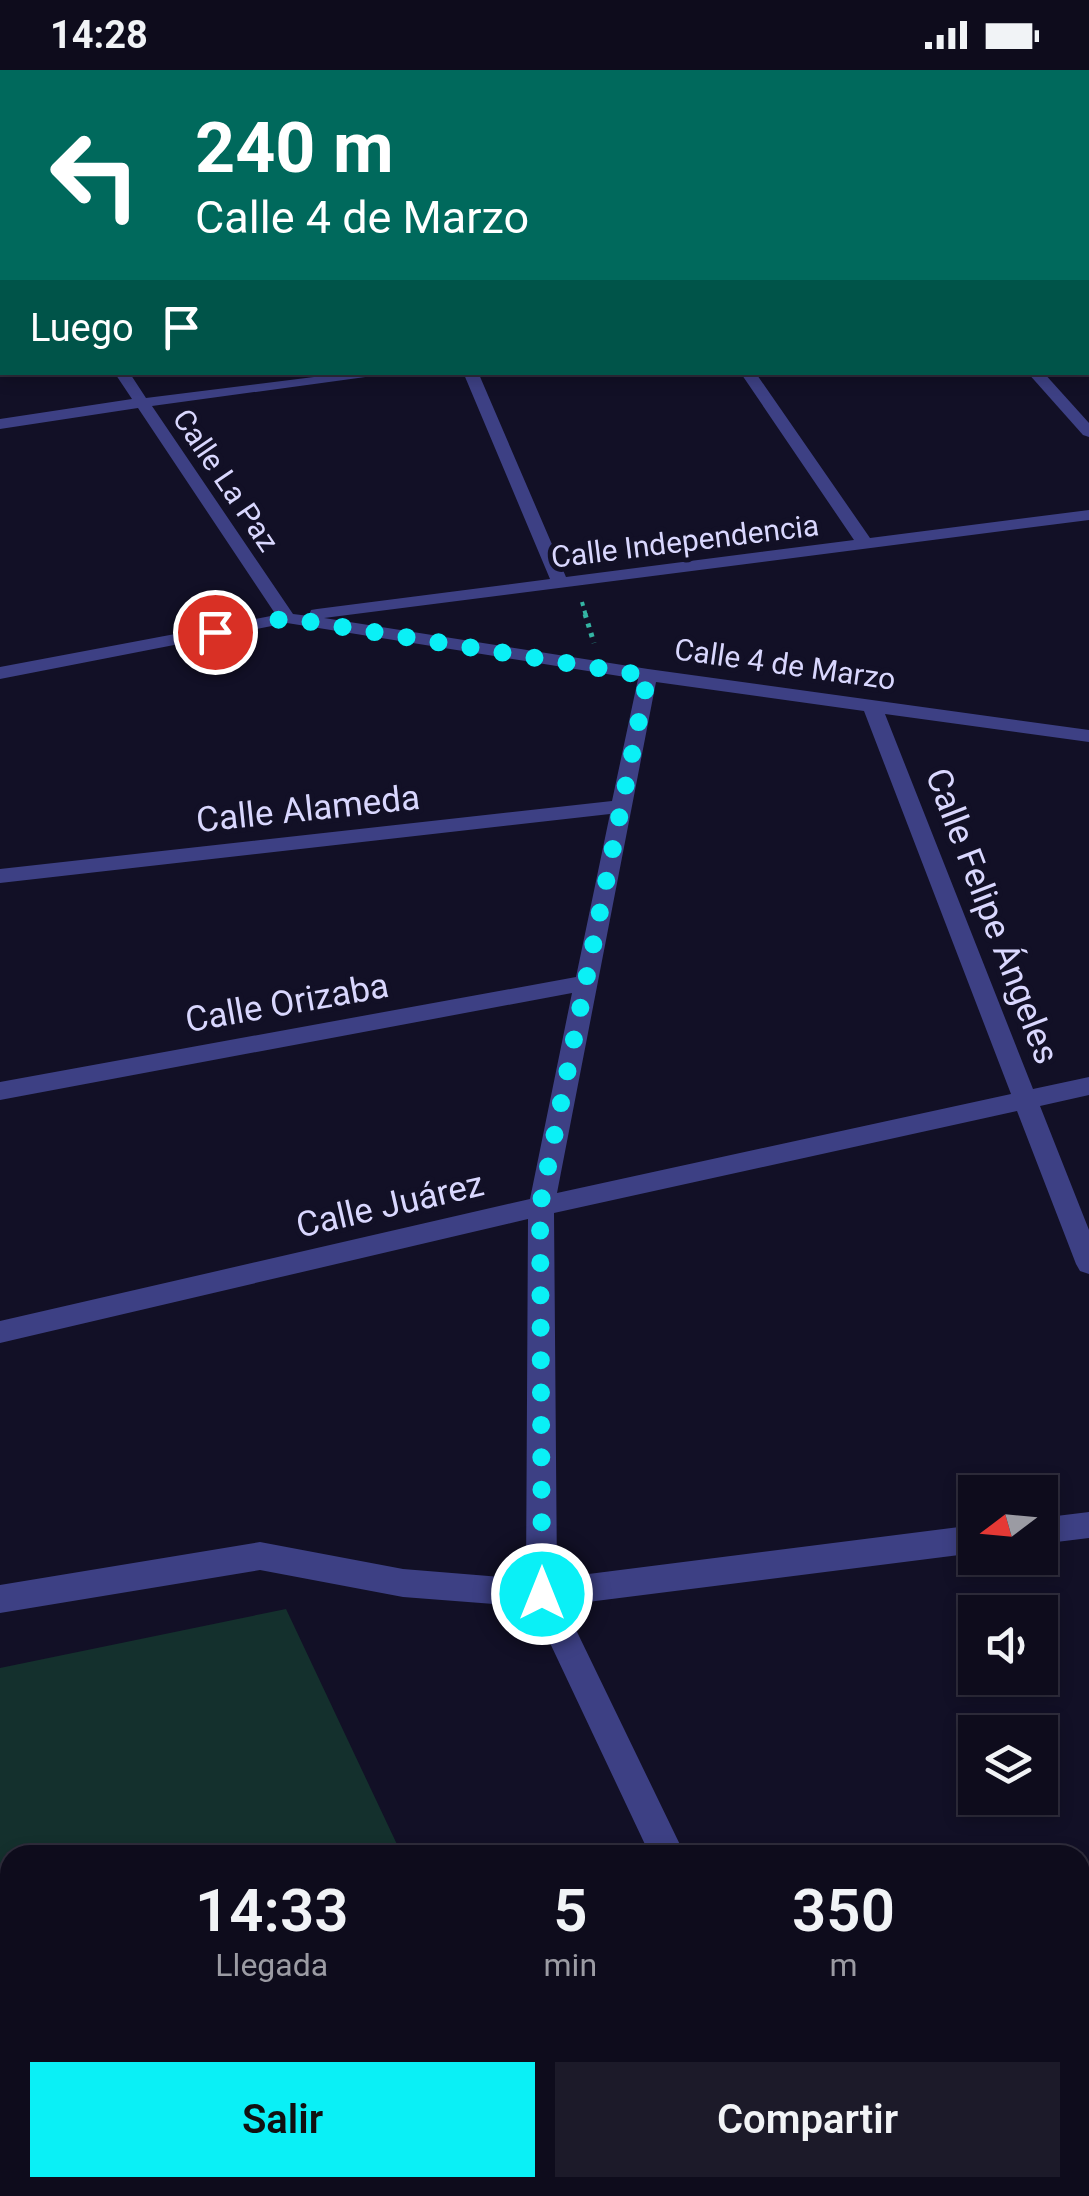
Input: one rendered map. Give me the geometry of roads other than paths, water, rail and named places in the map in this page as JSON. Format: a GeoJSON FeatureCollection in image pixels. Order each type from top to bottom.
{"type":"FeatureCollection","features":[{"type":"Feature","properties":{"kind":"street","name":"Calle La Paz"},"geometry":{"type":"LineString","coordinates":[[123,375],[287,618]]}},
{"type":"Feature","properties":{"kind":"street"},"geometry":{"type":"LineString","coordinates":[[0,424],[370,375]]}},
{"type":"Feature","properties":{"kind":"street"},"geometry":{"type":"LineString","coordinates":[[471,375],[562,585]]}},
{"type":"Feature","properties":{"kind":"street"},"geometry":{"type":"LineString","coordinates":[[749,375],[866,545]]}},
{"type":"Feature","properties":{"kind":"street"},"geometry":{"type":"LineString","coordinates":[[1037,375],[1089,432]]}},
{"type":"Feature","properties":{"kind":"street"},"geometry":{"type":"LineString","coordinates":[[1052,392],[1089,404]]}},
{"type":"Feature","properties":{"kind":"street","name":"Calle Independencia"},"geometry":{"type":"LineString","coordinates":[[287,618],[1089,515]]}},
{"type":"Feature","properties":{"kind":"street","name":"Calle 4 de Marzo"},"geometry":{"type":"LineString","coordinates":[[0,673],[287,618],[648,676],[1089,736]]}},
{"type":"Feature","properties":{"kind":"street"},"geometry":{"type":"LineString","coordinates":[[648,676],[540,1206],[542,1594],[663,1845]]}},
{"type":"Feature","properties":{"kind":"street","name":"Calle Felipe Ángeles"},"geometry":{"type":"LineString","coordinates":[[872,706],[1089,1264]]}},
{"type":"Feature","properties":{"kind":"street","name":"Calle Alameda"},"geometry":{"type":"LineString","coordinates":[[0,876],[624,806]]}},
{"type":"Feature","properties":{"kind":"street","name":"Calle Orizaba"},"geometry":{"type":"LineString","coordinates":[[0,1091],[586,983]]}},
{"type":"Feature","properties":{"kind":"street","name":"Calle Juárez"},"geometry":{"type":"LineString","coordinates":[[0,1332],[540,1206],[1089,1086]]}},
{"type":"Feature","properties":{"kind":"street"},"geometry":{"type":"LineString","coordinates":[[1058,1529],[1089,1525]]}},
{"type":"Feature","properties":{"kind":"street"},"geometry":{"type":"LineString","coordinates":[[0,1599],[260,1556],[403,1583],[542,1594],[958,1541]]}}]}
